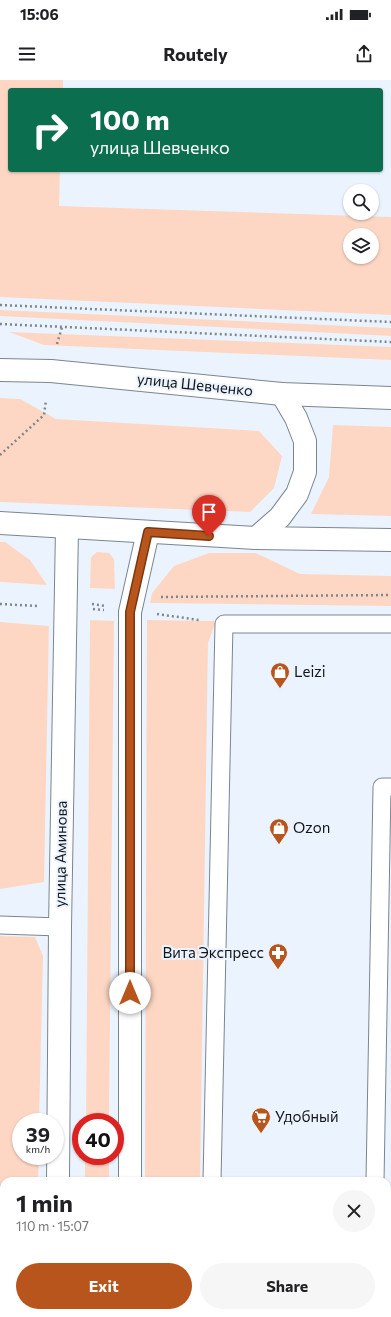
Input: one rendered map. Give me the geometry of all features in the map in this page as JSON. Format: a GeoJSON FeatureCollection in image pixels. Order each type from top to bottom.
{"type":"FeatureCollection","features":[{"type":"Feature","properties":{"kind":"street","name":"улица Шевченко"},"geometry":{"type":"LineString","coordinates":[[0,370],[51,371],[282,394],[391,398]]}},
{"type":"Feature","properties":{"kind":"street"},"geometry":{"type":"LineString","coordinates":[[256,538],[280,517],[297,494],[306,472],[305,441],[296,418],[282,394]]}},
{"type":"Feature","properties":{"kind":"street"},"geometry":{"type":"LineString","coordinates":[[0,523],[256,538],[391,540]]}},
{"type":"Feature","properties":{"kind":"street","name":"улица Аминова"},"geometry":{"type":"LineString","coordinates":[[58,1177],[60,927],[67,528]]}},
{"type":"Feature","properties":{"kind":"street"},"geometry":{"type":"LineString","coordinates":[[130,1177],[130,612],[148,532]]}},
{"type":"Feature","properties":{"kind":"lane"},"geometry":{"type":"LineString","coordinates":[[212,1177],[224,624],[391,624]]}},
{"type":"Feature","properties":{"kind":"lane"},"geometry":{"type":"LineString","coordinates":[[375,1177],[382,787],[391,787]]}},
{"type":"Feature","properties":{"kind":"lane"},"geometry":{"type":"LineString","coordinates":[[0,925],[60,927]]}},
{"type":"Feature","properties":{"kind":"path"},"geometry":{"type":"LineString","coordinates":[[0,305],[391,322]]}},
{"type":"Feature","properties":{"kind":"path"},"geometry":{"type":"LineString","coordinates":[[0,324],[391,342]]}},
{"type":"Feature","properties":{"kind":"path"},"geometry":{"type":"LineString","coordinates":[[55,349],[62,327]]}},
{"type":"Feature","properties":{"kind":"path"},"geometry":{"type":"LineString","coordinates":[[0,455],[44,415],[46,400]]}},
{"type":"Feature","properties":{"kind":"path"},"geometry":{"type":"LineString","coordinates":[[160,603],[161,597],[391,595]]}},
{"type":"Feature","properties":{"kind":"path"},"geometry":{"type":"LineString","coordinates":[[0,604],[41,606]]}},
{"type":"Feature","properties":{"kind":"path"},"geometry":{"type":"LineString","coordinates":[[157,622],[159,608]]}},
{"type":"Feature","properties":{"kind":"path"},"geometry":{"type":"LineString","coordinates":[[153,614],[224,624]]}},
{"type":"Feature","properties":{"kind":"shaded area"},"geometry":{"type":"Polygon","coordinates":[[[0,80],[63,80],[63,88],[8,88],[8,172],[60,172],[59,206],[343,215],[343,220],[379,220],[379,217],[391,217],[391,315],[0,297],[0,80]]]}},
{"type":"Feature","properties":{"kind":"shaded area"},"geometry":{"type":"Polygon","coordinates":[[[0,310],[391,328],[391,336],[0,316],[0,310]]]}},
{"type":"Feature","properties":{"kind":"shaded area"},"geometry":{"type":"Polygon","coordinates":[[[9,332],[391,347],[391,360],[44,345],[9,332]]]}},
{"type":"Feature","properties":{"kind":"shaded area"},"geometry":{"type":"Polygon","coordinates":[[[0,398],[20,399],[56,419],[259,431],[282,456],[274,488],[250,512],[0,502],[0,398]]]}},
{"type":"Feature","properties":{"kind":"shaded area"},"geometry":{"type":"Polygon","coordinates":[[[333,425],[391,427],[391,516],[311,514],[329,477],[333,425]]]}},
{"type":"Feature","properties":{"kind":"shaded area"},"geometry":{"type":"Polygon","coordinates":[[[0,542],[5,542],[30,560],[47,585],[0,582],[0,542]]]}},
{"type":"Feature","properties":{"kind":"shaded area"},"geometry":{"type":"Polygon","coordinates":[[[97,552],[109,553],[114,559],[115,589],[90,588],[91,557],[97,552]]]}},
{"type":"Feature","properties":{"kind":"shaded area"},"geometry":{"type":"Polygon","coordinates":[[[209,553],[256,553],[300,574],[391,576],[391,606],[150,603],[152,593],[174,566],[209,553]]]}},
{"type":"Feature","properties":{"kind":"shaded area"},"geometry":{"type":"Polygon","coordinates":[[[90,620],[114,621],[109,1113],[86,1113],[90,620]]]}},
{"type":"Feature","properties":{"kind":"shaded area"},"geometry":{"type":"Polygon","coordinates":[[[147,620],[216,621],[208,643],[200,1177],[145,1177],[147,620]]]}},
{"type":"Feature","properties":{"kind":"shaded area"},"geometry":{"type":"Polygon","coordinates":[[[0,622],[49,626],[44,882],[0,889],[0,622]]]}},
{"type":"Feature","properties":{"kind":"shaded area"},"geometry":{"type":"Polygon","coordinates":[[[0,936],[35,937],[43,956],[39,1113],[12,1113],[12,1165],[39,1165],[38,1177],[0,1177],[0,936]]]}},
{"type":"Feature","properties":{"kind":"shaded area"},"geometry":{"type":"Polygon","coordinates":[[[85,1165],[109,1165],[109,1177],[85,1177],[85,1165]]]}},
{"type":"Feature","properties":{"kind":"place","name":"Leizi"},"geometry":{"type":"Point","coordinates":[280,689]}},
{"type":"Feature","properties":{"kind":"place","name":"Ozon"},"geometry":{"type":"Point","coordinates":[279,845]}},
{"type":"Feature","properties":{"kind":"place","name":"Вита Экспресс"},"geometry":{"type":"Point","coordinates":[278,970]}},
{"type":"Feature","properties":{"kind":"place","name":"Удобный"},"geometry":{"type":"Point","coordinates":[261,1134]}},
{"type":"Feature","properties":{"kind":"route"},"geometry":{"type":"LineString","coordinates":[[130,993],[130,612],[148,532],[209,536]]}}]}
